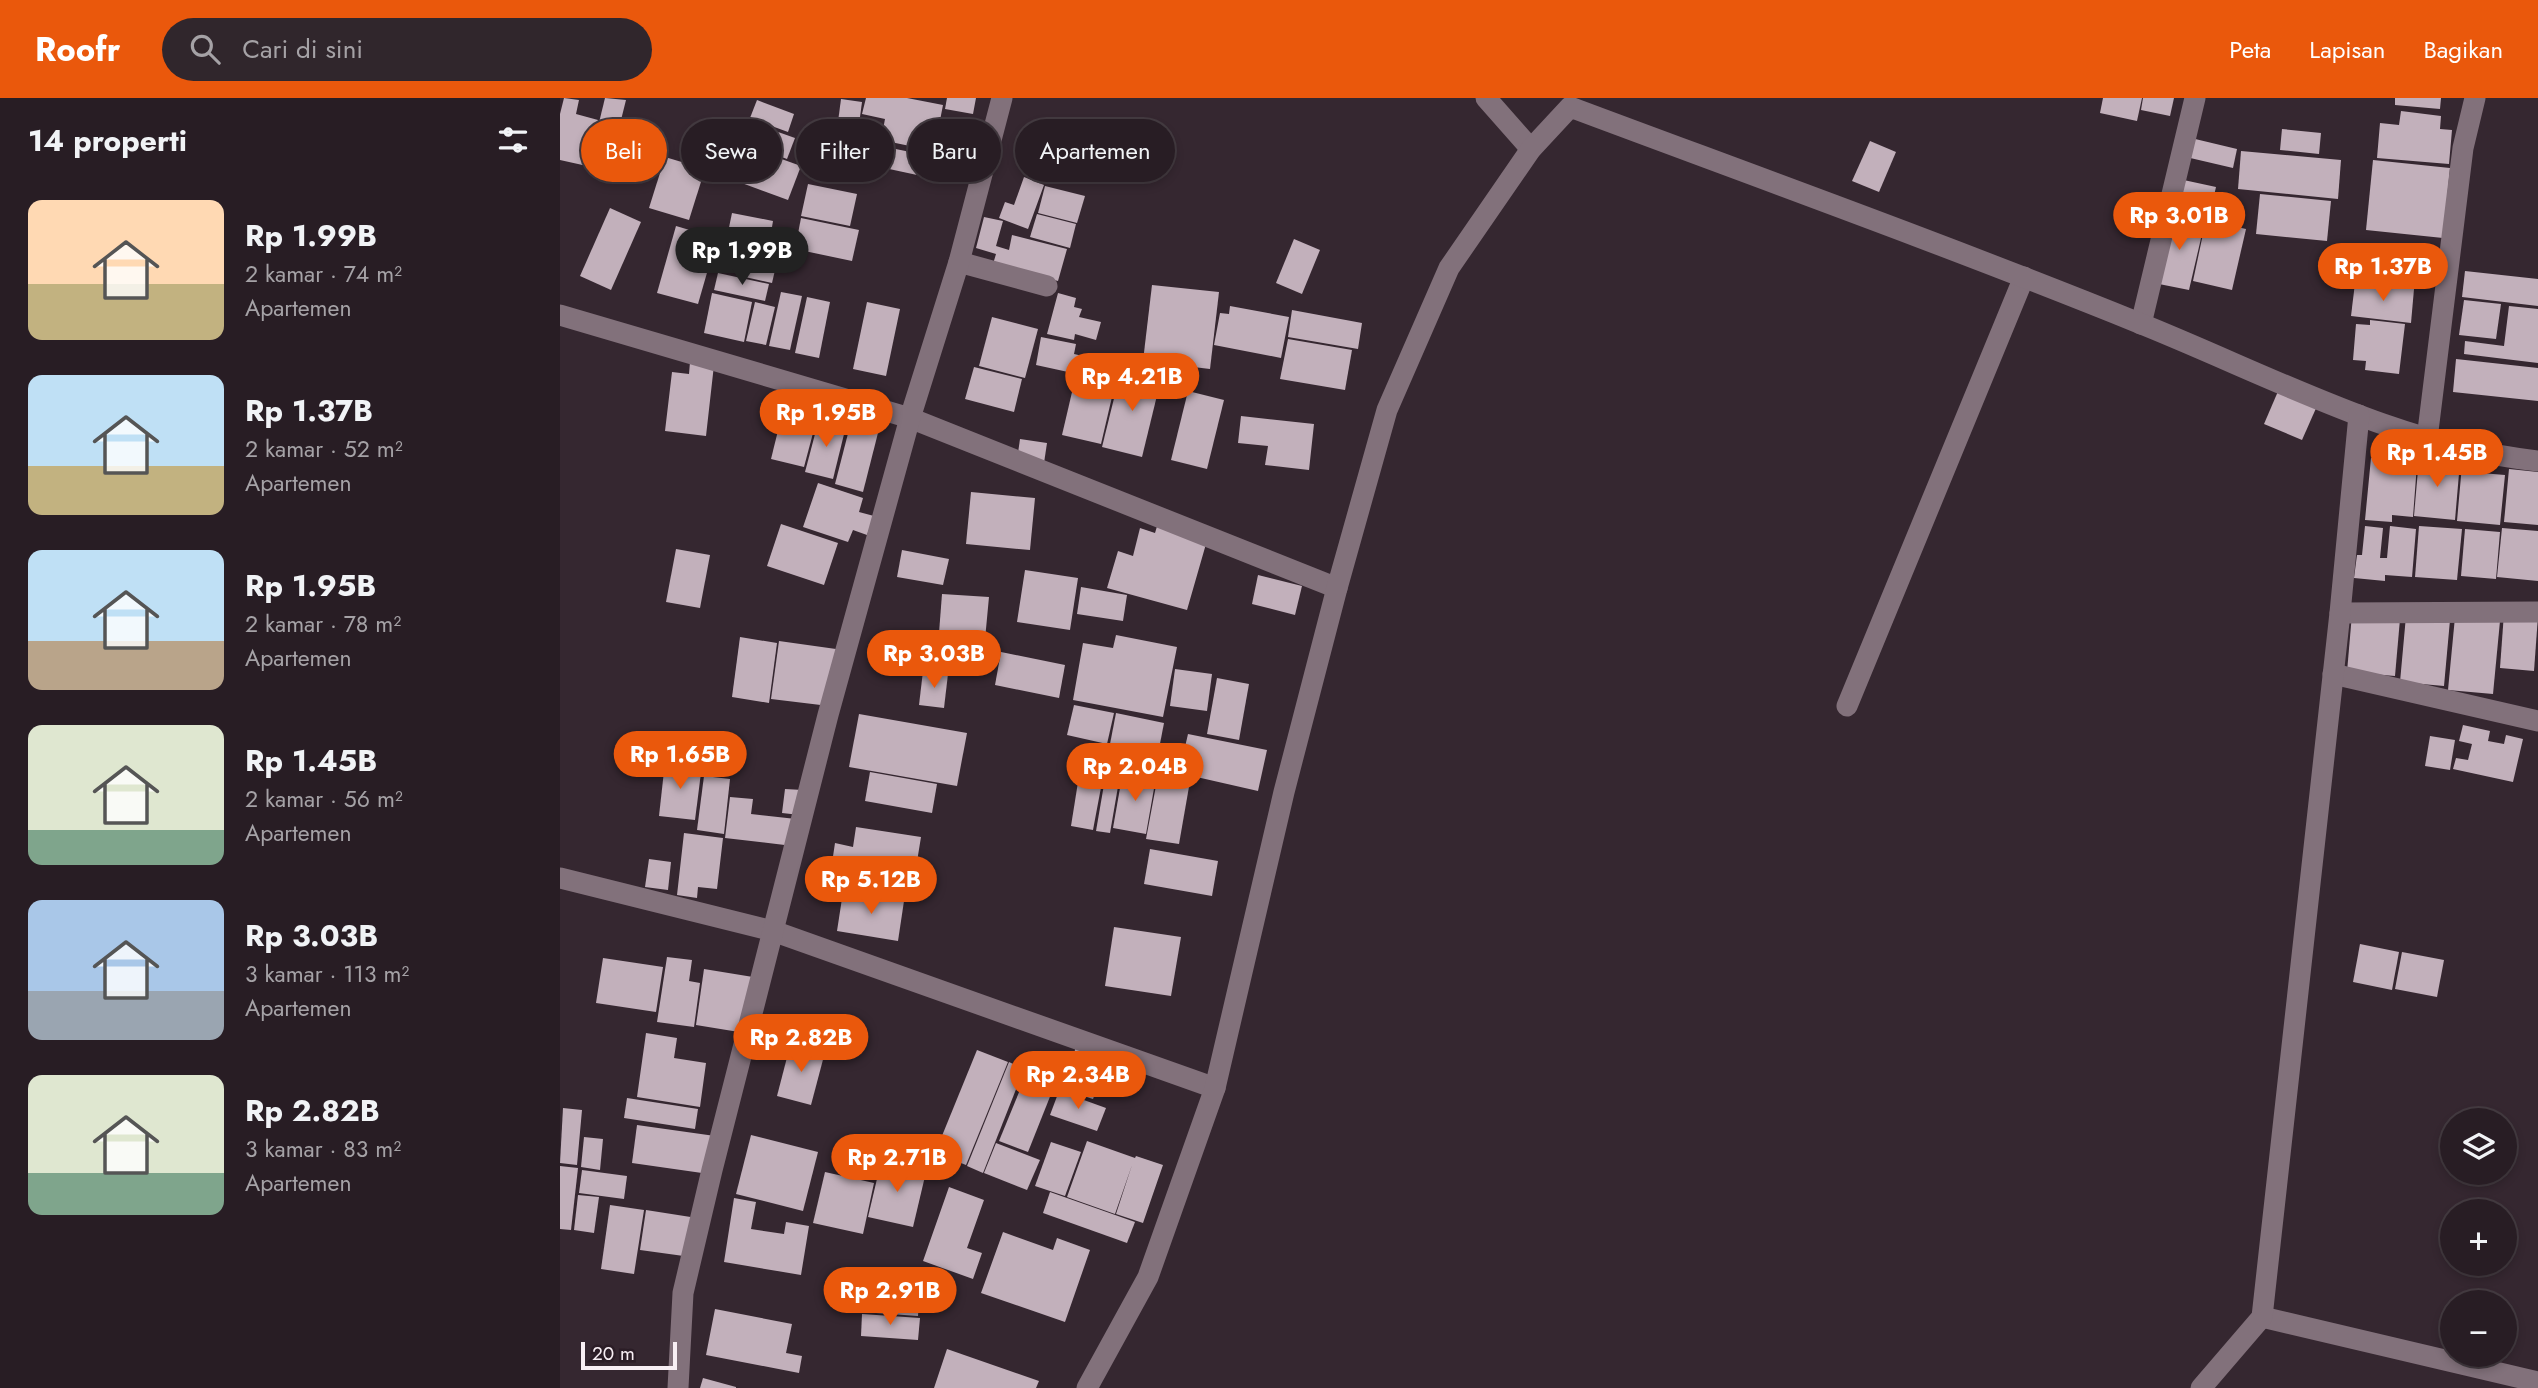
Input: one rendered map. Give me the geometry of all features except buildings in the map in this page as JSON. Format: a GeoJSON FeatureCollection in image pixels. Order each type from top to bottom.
{"type":"FeatureCollection","features":[{"type":"Feature","properties":{"kind":"street"},"geometry":{"type":"LineString","coordinates":[[678,1388],[683,1293],[712,1170],[828,715],[910,418],[959,262],[1002,98]]}},
{"type":"Feature","properties":{"kind":"street"},"geometry":{"type":"LineString","coordinates":[[1486,98],[1531,149]]}},
{"type":"Feature","properties":{"kind":"street"},"geometry":{"type":"LineString","coordinates":[[2141,324],[2195,98]]}},
{"type":"Feature","properties":{"kind":"street"},"geometry":{"type":"LineString","coordinates":[[2427,439],[2463,148],[2474,98]]}},
{"type":"Feature","properties":{"kind":"street"},"geometry":{"type":"LineString","coordinates":[[1087,1388],[1149,1278],[1215,1088],[1284,792],[1387,410],[1449,268],[1531,149],[1572,103],[2024,277],[2359,415],[2427,439],[2505,457],[2538,461]]}},
{"type":"Feature","properties":{"kind":"street"},"geometry":{"type":"LineString","coordinates":[[959,262],[1047,286]]}},
{"type":"Feature","properties":{"kind":"street"},"geometry":{"type":"LineString","coordinates":[[1847,706],[2024,277]]}},
{"type":"Feature","properties":{"kind":"street"},"geometry":{"type":"LineString","coordinates":[[560,315],[910,418],[1337,588]]}},
{"type":"Feature","properties":{"kind":"street"},"geometry":{"type":"LineString","coordinates":[[2201,1388],[2262,1317],[2340,613],[2359,415]]}},
{"type":"Feature","properties":{"kind":"street"},"geometry":{"type":"LineString","coordinates":[[2340,613],[2538,612]]}},
{"type":"Feature","properties":{"kind":"street"},"geometry":{"type":"LineString","coordinates":[[2333,674],[2538,721]]}},
{"type":"Feature","properties":{"kind":"street"},"geometry":{"type":"LineString","coordinates":[[560,877],[773,930],[1215,1088]]}},
{"type":"Feature","properties":{"kind":"street"},"geometry":{"type":"LineString","coordinates":[[2262,1317],[2538,1382]]}}]}
